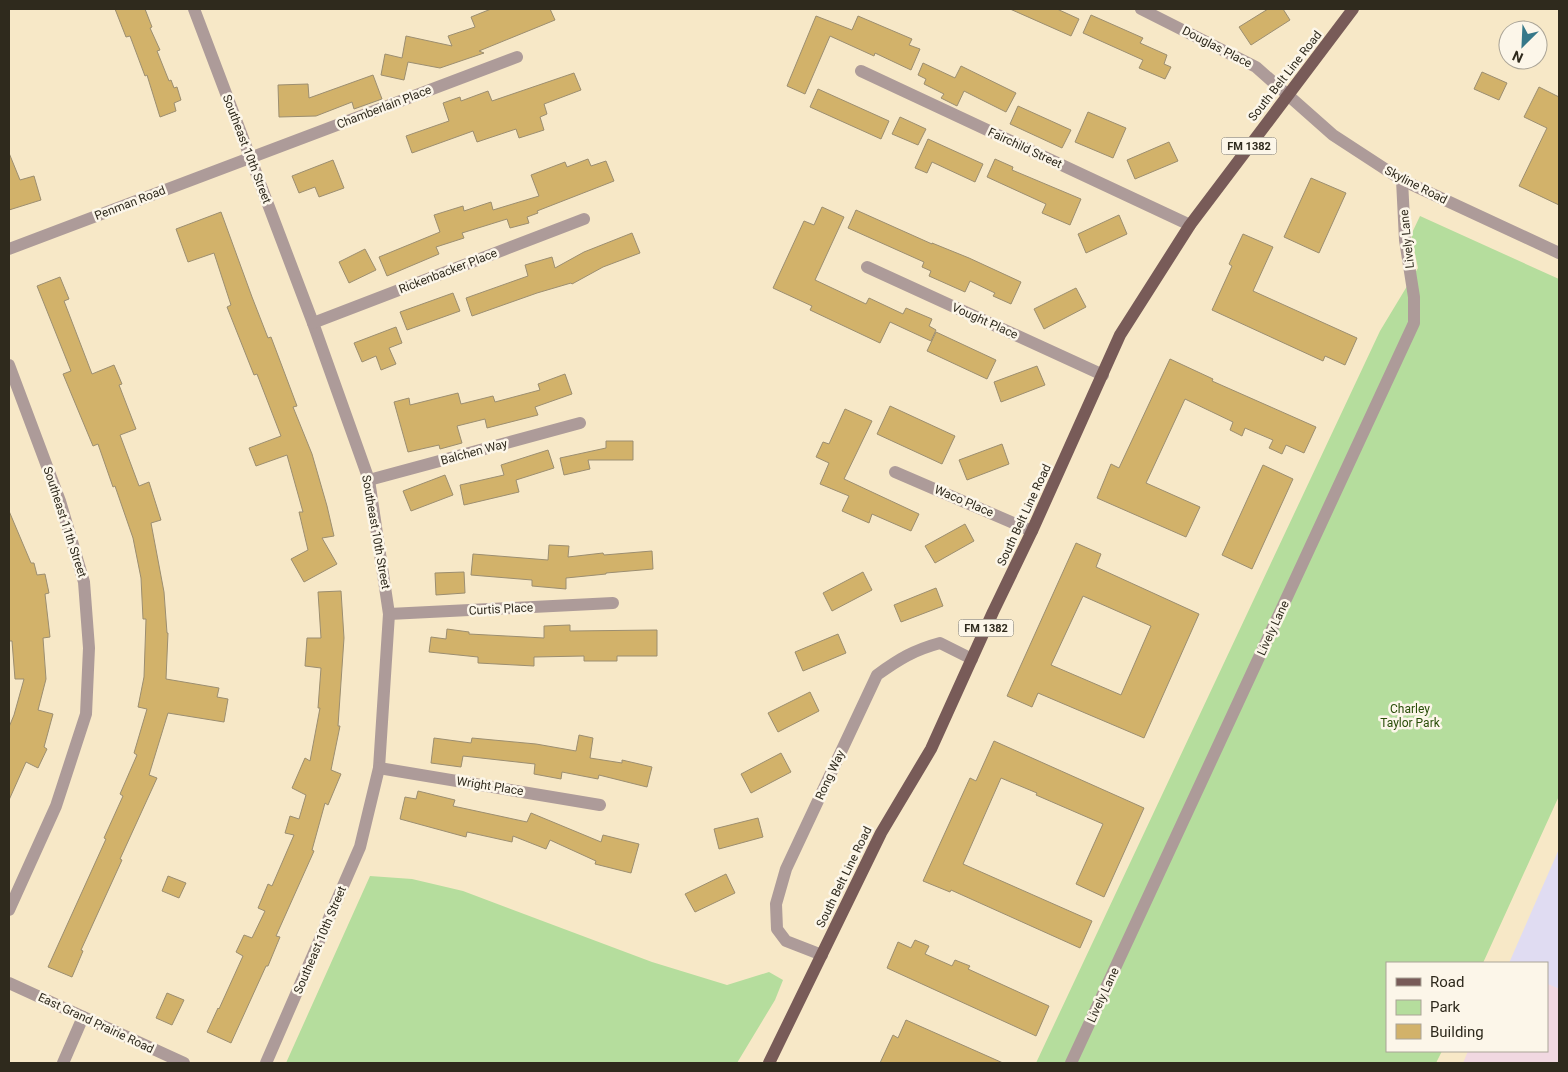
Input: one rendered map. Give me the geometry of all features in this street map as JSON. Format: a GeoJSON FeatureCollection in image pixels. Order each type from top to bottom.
{"type":"FeatureCollection","features":[{"type":"Feature","properties":{"kind":"main road","name":"South Belt Line Road"},"geometry":{"type":"LineString","coordinates":[[769,1063],[881,833],[930,749],[1032,531],[1120,335],[1190,225],[1353,9]]}},
{"type":"Feature","properties":{"kind":"street","name":"Southeast 10th Street"},"geometry":{"type":"LineString","coordinates":[[194,9],[313,323],[369,480],[389,614],[379,768],[360,847],[266,1063]]}},
{"type":"Feature","properties":{"kind":"street","name":"Douglas Place"},"geometry":{"type":"LineString","coordinates":[[1141,9],[1256,68],[1287,95]]}},
{"type":"Feature","properties":{"kind":"street","name":"Chamberlain Place"},"geometry":{"type":"LineString","coordinates":[[250,158],[517,56]]}},
{"type":"Feature","properties":{"kind":"street","name":"Fairchild Street"},"geometry":{"type":"LineString","coordinates":[[861,71],[1190,225]]}},
{"type":"Feature","properties":{"kind":"street","name":"Skyline Road"},"geometry":{"type":"LineString","coordinates":[[1287,95],[1333,135],[1402,180],[1559,253]]}},
{"type":"Feature","properties":{"kind":"street","name":"Penman Road"},"geometry":{"type":"LineString","coordinates":[[9,248],[250,158]]}},
{"type":"Feature","properties":{"kind":"street","name":"Lively Lane"},"geometry":{"type":"LineString","coordinates":[[1071,1063],[1414,323],[1414,297],[1405,240],[1402,180]]}},
{"type":"Feature","properties":{"kind":"street","name":"Rickenbacker Place"},"geometry":{"type":"LineString","coordinates":[[313,323],[584,219]]}},
{"type":"Feature","properties":{"kind":"street","name":"Vought Place"},"geometry":{"type":"LineString","coordinates":[[867,268],[1102,375]]}},
{"type":"Feature","properties":{"kind":"street","name":"Southeast 11th Street"},"geometry":{"type":"LineString","coordinates":[[9,365],[60,501],[84,582],[90,648],[86,714],[56,806],[9,910]]}},
{"type":"Feature","properties":{"kind":"street","name":"Balchen Way"},"geometry":{"type":"LineString","coordinates":[[369,480],[580,423]]}},
{"type":"Feature","properties":{"kind":"street","name":"Waco Place"},"geometry":{"type":"LineString","coordinates":[[895,472],[1032,531]]}},
{"type":"Feature","properties":{"kind":"street","name":"Curtis Place"},"geometry":{"type":"LineString","coordinates":[[389,614],[613,603]]}},
{"type":"Feature","properties":{"kind":"street","name":"Rong Way"},"geometry":{"type":"LineString","coordinates":[[822,955],[786,942],[777,929],[776,904],[786,868],[877,675],[896,661],[919,649],[940,643],[972,659]]}},
{"type":"Feature","properties":{"kind":"street","name":"Wright Place"},"geometry":{"type":"LineString","coordinates":[[379,768],[600,805]]}},
{"type":"Feature","properties":{"kind":"street","name":"East Grand Prairie Road"},"geometry":{"type":"LineString","coordinates":[[9,983],[184,1063]]}},
{"type":"Feature","properties":{"kind":"street"},"geometry":{"type":"LineString","coordinates":[[63,1063],[83,1017]]}},
{"type":"Feature","properties":{"kind":"shaded area"},"geometry":{"type":"Polygon","coordinates":[[[1559,849],[1559,989],[1548,984],[1548,962],[1509,962],[1559,849]]]}},
{"type":"Feature","properties":{"kind":"shaded area"},"geometry":{"type":"Polygon","coordinates":[[[1548,984],[1559,989],[1559,1063],[1463,1063],[1468,1052],[1548,1052],[1548,984]]]}},
{"type":"Feature","properties":{"kind":"green space","name":"Charley Taylor Park"},"geometry":{"type":"Polygon","coordinates":[[[1420,216],[1559,279],[1559,796],[1483,962],[1386,962],[1386,1052],[1442,1052],[1436,1063],[1036,1063],[1380,331],[1418,268],[1411,235],[1420,216]]]}},
{"type":"Feature","properties":{"kind":"green space"},"geometry":{"type":"Polygon","coordinates":[[[370,876],[412,879],[463,891],[652,962],[727,985],[769,972],[783,980],[775,1000],[737,1063],[286,1063],[370,876]]]}},
{"type":"Feature","properties":{"kind":"building"},"geometry":{"type":"Polygon","coordinates":[[[115,9],[145,9],[152,27],[150,28],[160,50],[157,51],[169,81],[171,80],[174,88],[177,87],[181,100],[174,103],[176,111],[160,117],[147,75],[145,76],[130,36],[126,37],[115,9]]]}},
{"type":"Feature","properties":{"kind":"building"},"geometry":{"type":"Polygon","coordinates":[[[491,9],[550,9],[555,20],[479,51],[484,53],[440,68],[408,62],[404,80],[381,75],[385,54],[402,58],[406,36],[452,46],[448,36],[475,27],[471,17],[491,9]]]}},
{"type":"Feature","properties":{"kind":"building"},"geometry":{"type":"Polygon","coordinates":[[[1010,9],[1057,9],[1079,19],[1071,36],[1010,9]]]}},
{"type":"Feature","properties":{"kind":"building"},"geometry":{"type":"Polygon","coordinates":[[[1268,9],[1283,9],[1290,20],[1251,45],[1239,27],[1268,9]]]}},
{"type":"Feature","properties":{"kind":"building"},"geometry":{"type":"Polygon","coordinates":[[[1091,15],[1143,38],[1140,43],[1167,55],[1164,64],[1171,67],[1165,79],[1139,68],[1143,60],[1083,33],[1091,15]]]}},
{"type":"Feature","properties":{"kind":"building"},"geometry":{"type":"Polygon","coordinates":[[[816,16],[852,30],[858,16],[912,39],[909,45],[920,49],[911,70],[875,53],[874,56],[830,36],[805,94],[787,86],[816,16]]]}},
{"type":"Feature","properties":{"kind":"building"},"geometry":{"type":"Polygon","coordinates":[[[923,63],[955,78],[961,66],[1016,93],[1006,112],[964,91],[957,106],[941,98],[944,94],[924,84],[926,79],[918,75],[923,63]]]}},
{"type":"Feature","properties":{"kind":"building"},"geometry":{"type":"Polygon","coordinates":[[[1482,72],[1507,83],[1499,100],[1474,89],[1482,72]]]}},
{"type":"Feature","properties":{"kind":"building"},"geometry":{"type":"Polygon","coordinates":[[[574,73],[581,90],[544,104],[547,114],[540,117],[544,130],[519,138],[516,129],[477,142],[473,131],[412,153],[406,136],[449,121],[443,103],[460,97],[461,101],[488,91],[492,101],[574,73]]]}},
{"type":"Feature","properties":{"kind":"building"},"geometry":{"type":"Polygon","coordinates":[[[373,75],[382,99],[354,109],[352,102],[316,116],[279,117],[278,85],[308,84],[309,98],[373,75]]]}},
{"type":"Feature","properties":{"kind":"building"},"geometry":{"type":"Polygon","coordinates":[[[1539,87],[1559,97],[1559,205],[1519,186],[1547,128],[1524,117],[1539,87]]]}},
{"type":"Feature","properties":{"kind":"building"},"geometry":{"type":"Polygon","coordinates":[[[818,89],[889,121],[881,139],[810,107],[818,89]]]}},
{"type":"Feature","properties":{"kind":"building"},"geometry":{"type":"Polygon","coordinates":[[[1018,106],[1071,130],[1062,148],[1010,124],[1018,106]]]}},
{"type":"Feature","properties":{"kind":"building"},"geometry":{"type":"Polygon","coordinates":[[[1088,112],[1126,128],[1113,158],[1075,142],[1088,112]]]}},
{"type":"Feature","properties":{"kind":"building"},"geometry":{"type":"Polygon","coordinates":[[[900,117],[926,129],[918,145],[892,134],[900,117]]]}},
{"type":"Feature","properties":{"kind":"building"},"geometry":{"type":"Polygon","coordinates":[[[928,139],[983,164],[975,182],[932,162],[927,173],[915,168],[928,139]]]}},
{"type":"Feature","properties":{"kind":"building"},"geometry":{"type":"Polygon","coordinates":[[[1169,142],[1178,161],[1135,179],[1127,160],[1169,142]]]}},
{"type":"Feature","properties":{"kind":"building"},"geometry":{"type":"Polygon","coordinates":[[[9,153],[20,180],[34,176],[41,200],[9,210],[9,153]]]}},
{"type":"Feature","properties":{"kind":"building"},"geometry":{"type":"Polygon","coordinates":[[[588,159],[591,166],[606,161],[614,181],[537,211],[538,213],[527,217],[529,223],[510,228],[507,219],[462,233],[464,238],[436,247],[439,254],[387,276],[379,257],[440,232],[434,215],[463,206],[464,211],[491,202],[493,210],[539,196],[531,175],[565,162],[567,167],[588,159]]]}},
{"type":"Feature","properties":{"kind":"building"},"geometry":{"type":"Polygon","coordinates":[[[995,159],[1013,167],[1012,170],[1081,199],[1070,225],[1042,213],[1046,204],[987,177],[995,159]]]}},
{"type":"Feature","properties":{"kind":"building"},"geometry":{"type":"Polygon","coordinates":[[[333,160],[344,188],[319,197],[315,187],[299,193],[292,176],[333,160]]]}},
{"type":"Feature","properties":{"kind":"building"},"geometry":{"type":"Polygon","coordinates":[[[1311,178],[1346,193],[1319,253],[1284,237],[1311,178]]]}},
{"type":"Feature","properties":{"kind":"building"},"geometry":{"type":"Polygon","coordinates":[[[822,207],[844,217],[815,280],[866,304],[869,298],[903,314],[906,308],[932,319],[929,326],[936,330],[931,341],[890,322],[880,343],[810,310],[812,306],[773,288],[804,221],[814,225],[822,207]]]}},
{"type":"Feature","properties":{"kind":"building"},"geometry":{"type":"Polygon","coordinates":[[[856,210],[1021,282],[1011,304],[993,296],[995,293],[970,281],[965,292],[929,276],[931,271],[922,267],[924,262],[848,228],[856,210]]]}},
{"type":"Feature","properties":{"kind":"building"},"geometry":{"type":"Polygon","coordinates":[[[221,212],[268,338],[271,337],[297,406],[293,407],[312,454],[334,536],[322,538],[337,564],[304,582],[291,559],[308,550],[299,512],[303,512],[287,455],[256,466],[249,448],[281,436],[257,374],[254,375],[227,307],[231,305],[214,253],[188,262],[176,229],[221,212]]]}},
{"type":"Feature","properties":{"kind":"building"},"geometry":{"type":"Polygon","coordinates":[[[1119,215],[1127,234],[1086,253],[1078,234],[1119,215]]]}},
{"type":"Feature","properties":{"kind":"building"},"geometry":{"type":"Polygon","coordinates":[[[632,233],[640,253],[603,267],[572,284],[537,293],[472,316],[466,298],[528,276],[525,265],[552,257],[555,268],[584,252],[632,233]]]}},
{"type":"Feature","properties":{"kind":"building"},"geometry":{"type":"Polygon","coordinates":[[[1243,234],[1273,247],[1253,291],[1357,338],[1345,365],[1325,356],[1323,361],[1212,310],[1232,266],[1229,264],[1243,234]]]}},
{"type":"Feature","properties":{"kind":"building"},"geometry":{"type":"Polygon","coordinates":[[[365,249],[376,270],[349,283],[339,262],[365,249]]]}},
{"type":"Feature","properties":{"kind":"building"},"geometry":{"type":"Polygon","coordinates":[[[60,277],[69,299],[64,301],[92,374],[114,365],[122,384],[119,385],[136,429],[120,435],[139,486],[149,482],[161,520],[151,523],[164,592],[168,633],[166,679],[219,688],[217,697],[228,699],[224,722],[168,713],[149,775],[157,778],[81,950],[83,951],[72,977],[48,967],[106,839],[104,838],[123,796],[120,794],[137,755],[134,753],[147,709],[138,707],[144,677],[146,619],[143,619],[141,578],[133,538],[98,444],[93,446],[63,374],[71,371],[37,286],[60,277]]]}},
{"type":"Feature","properties":{"kind":"building"},"geometry":{"type":"Polygon","coordinates":[[[1076,288],[1086,307],[1044,329],[1034,309],[1076,288]]]}},
{"type":"Feature","properties":{"kind":"building"},"geometry":{"type":"Polygon","coordinates":[[[453,293],[460,311],[407,330],[400,312],[453,293]]]}},
{"type":"Feature","properties":{"kind":"building"},"geometry":{"type":"Polygon","coordinates":[[[396,327],[402,343],[389,348],[396,364],[381,370],[376,356],[362,362],[354,343],[396,327]]]}},
{"type":"Feature","properties":{"kind":"building"},"geometry":{"type":"Polygon","coordinates":[[[936,332],[996,360],[987,379],[927,351],[936,332]]]}},
{"type":"Feature","properties":{"kind":"building"},"geometry":{"type":"Polygon","coordinates":[[[1170,359],[1213,379],[1212,381],[1316,427],[1304,453],[1286,445],[1282,454],[1269,448],[1273,440],[1245,428],[1242,436],[1230,430],[1233,422],[1185,399],[1146,483],[1200,507],[1186,537],[1097,498],[1111,464],[1119,468],[1170,359]]]}},
{"type":"Feature","properties":{"kind":"building"},"geometry":{"type":"Polygon","coordinates":[[[1037,366],[1045,385],[1001,402],[994,382],[1037,366]]]}},
{"type":"Feature","properties":{"kind":"building"},"geometry":{"type":"Polygon","coordinates":[[[565,374],[572,394],[535,407],[538,415],[487,428],[485,419],[457,426],[462,443],[440,449],[439,445],[408,452],[394,402],[409,398],[410,405],[458,393],[461,404],[493,396],[495,402],[540,390],[538,384],[565,374]]]}},
{"type":"Feature","properties":{"kind":"building"},"geometry":{"type":"Polygon","coordinates":[[[890,406],[955,436],[942,464],[877,434],[890,406]]]}},
{"type":"Feature","properties":{"kind":"building"},"geometry":{"type":"Polygon","coordinates":[[[845,409],[872,421],[844,479],[919,514],[911,531],[872,514],[869,523],[842,511],[849,496],[820,484],[829,463],[816,457],[823,442],[829,444],[845,409]]]}},
{"type":"Feature","properties":{"kind":"building"},"geometry":{"type":"Polygon","coordinates":[[[606,441],[633,441],[633,460],[588,460],[590,469],[564,475],[560,458],[606,448],[606,441]]]}},
{"type":"Feature","properties":{"kind":"building"},"geometry":{"type":"Polygon","coordinates":[[[1002,444],[1009,464],[967,480],[959,460],[1002,444]]]}},
{"type":"Feature","properties":{"kind":"building"},"geometry":{"type":"Polygon","coordinates":[[[548,450],[554,468],[516,480],[519,492],[464,505],[460,485],[504,475],[501,465],[548,450]]]}},
{"type":"Feature","properties":{"kind":"building"},"geometry":{"type":"Polygon","coordinates":[[[1263,465],[1293,479],[1252,569],[1222,555],[1263,465]]]}},
{"type":"Feature","properties":{"kind":"building"},"geometry":{"type":"Polygon","coordinates":[[[445,475],[453,495],[411,511],[403,491],[445,475]]]}},
{"type":"Feature","properties":{"kind":"building"},"geometry":{"type":"Polygon","coordinates":[[[9,511],[31,563],[34,563],[37,575],[45,574],[49,593],[45,594],[50,637],[43,638],[46,679],[38,710],[53,714],[44,747],[47,749],[38,768],[26,762],[9,800],[9,727],[24,679],[15,679],[12,641],[9,641],[9,511]]]}},
{"type":"Feature","properties":{"kind":"building"},"geometry":{"type":"Polygon","coordinates":[[[965,524],[974,541],[935,563],[925,546],[965,524]]]}},
{"type":"Feature","properties":{"kind":"building"},"geometry":{"type":"Polygon","coordinates":[[[1076,543],[1101,554],[1096,567],[1199,614],[1144,738],[1038,693],[1032,707],[1007,696],[1076,543]],[[1083,596],[1051,665],[1121,695],[1151,626],[1083,596]]]}},
{"type":"Feature","properties":{"kind":"building"},"geometry":{"type":"Polygon","coordinates":[[[549,545],[569,546],[568,557],[652,551],[653,569],[566,578],[566,589],[532,586],[532,580],[471,575],[473,554],[548,560],[549,545]]]}},
{"type":"Feature","properties":{"kind":"building"},"geometry":{"type":"Polygon","coordinates":[[[464,572],[465,593],[436,595],[435,573],[464,572]]]}},
{"type":"Feature","properties":{"kind":"building"},"geometry":{"type":"Polygon","coordinates":[[[863,572],[872,590],[832,611],[823,593],[863,572]]]}},
{"type":"Feature","properties":{"kind":"building"},"geometry":{"type":"Polygon","coordinates":[[[936,588],[943,606],[901,622],[894,605],[936,588]]]}},
{"type":"Feature","properties":{"kind":"building"},"geometry":{"type":"Polygon","coordinates":[[[341,591],[344,638],[338,726],[340,726],[331,770],[341,774],[328,805],[325,803],[312,850],[314,851],[276,936],[280,937],[231,1043],[207,1032],[243,956],[236,952],[244,935],[252,938],[265,911],[258,908],[268,884],[272,886],[294,835],[285,833],[290,816],[299,819],[306,795],[292,788],[305,758],[310,761],[320,708],[318,708],[321,668],[305,666],[307,638],[321,638],[318,592],[341,591]]]}},
{"type":"Feature","properties":{"kind":"building"},"geometry":{"type":"Polygon","coordinates":[[[570,625],[570,631],[657,630],[657,656],[617,656],[617,661],[584,661],[584,656],[534,657],[534,666],[478,663],[478,657],[429,652],[431,637],[446,639],[447,629],[469,632],[469,634],[544,638],[544,626],[570,625]]]}},
{"type":"Feature","properties":{"kind":"building"},"geometry":{"type":"Polygon","coordinates":[[[838,634],[846,653],[803,671],[795,652],[838,634]]]}},
{"type":"Feature","properties":{"kind":"building"},"geometry":{"type":"Polygon","coordinates":[[[810,692],[819,711],[778,732],[768,713],[810,692]]]}},
{"type":"Feature","properties":{"kind":"building"},"geometry":{"type":"Polygon","coordinates":[[[579,735],[593,738],[590,758],[622,763],[622,760],[652,767],[647,787],[599,775],[598,779],[562,772],[561,779],[534,774],[535,764],[463,756],[461,767],[431,763],[434,738],[471,743],[472,738],[536,744],[576,751],[579,735]]]}},
{"type":"Feature","properties":{"kind":"building"},"geometry":{"type":"Polygon","coordinates":[[[994,741],[1144,808],[1104,897],[1076,884],[1103,824],[1001,778],[963,864],[1092,921],[1080,948],[951,890],[950,892],[923,881],[970,778],[976,781],[994,741]]]}},
{"type":"Feature","properties":{"kind":"building"},"geometry":{"type":"Polygon","coordinates":[[[781,753],[791,772],[751,793],[741,774],[781,753]]]}},
{"type":"Feature","properties":{"kind":"building"},"geometry":{"type":"Polygon","coordinates":[[[418,791],[455,800],[453,806],[527,822],[531,813],[601,842],[603,835],[639,844],[631,873],[595,864],[596,861],[550,840],[546,849],[513,836],[512,842],[467,832],[466,837],[400,819],[405,797],[416,799],[418,791]]]}},
{"type":"Feature","properties":{"kind":"building"},"geometry":{"type":"Polygon","coordinates":[[[758,818],[763,837],[719,849],[714,829],[758,818]]]}},
{"type":"Feature","properties":{"kind":"building"},"geometry":{"type":"Polygon","coordinates":[[[726,874],[735,893],[695,912],[685,894],[726,874]]]}},
{"type":"Feature","properties":{"kind":"building"},"geometry":{"type":"Polygon","coordinates":[[[168,876],[186,883],[179,898],[162,891],[168,876]]]}},
{"type":"Feature","properties":{"kind":"building"},"geometry":{"type":"Polygon","coordinates":[[[915,940],[929,946],[925,954],[952,966],[955,960],[970,966],[968,969],[1049,1006],[1036,1036],[887,968],[898,942],[911,948],[915,940]]]}},
{"type":"Feature","properties":{"kind":"building"},"geometry":{"type":"Polygon","coordinates":[[[167,993],[184,1000],[172,1025],[156,1018],[167,993]]]}},
{"type":"Feature","properties":{"kind":"building"},"geometry":{"type":"Polygon","coordinates":[[[906,1020],[1003,1063],[880,1063],[893,1035],[898,1038],[906,1020]]]}}]}
